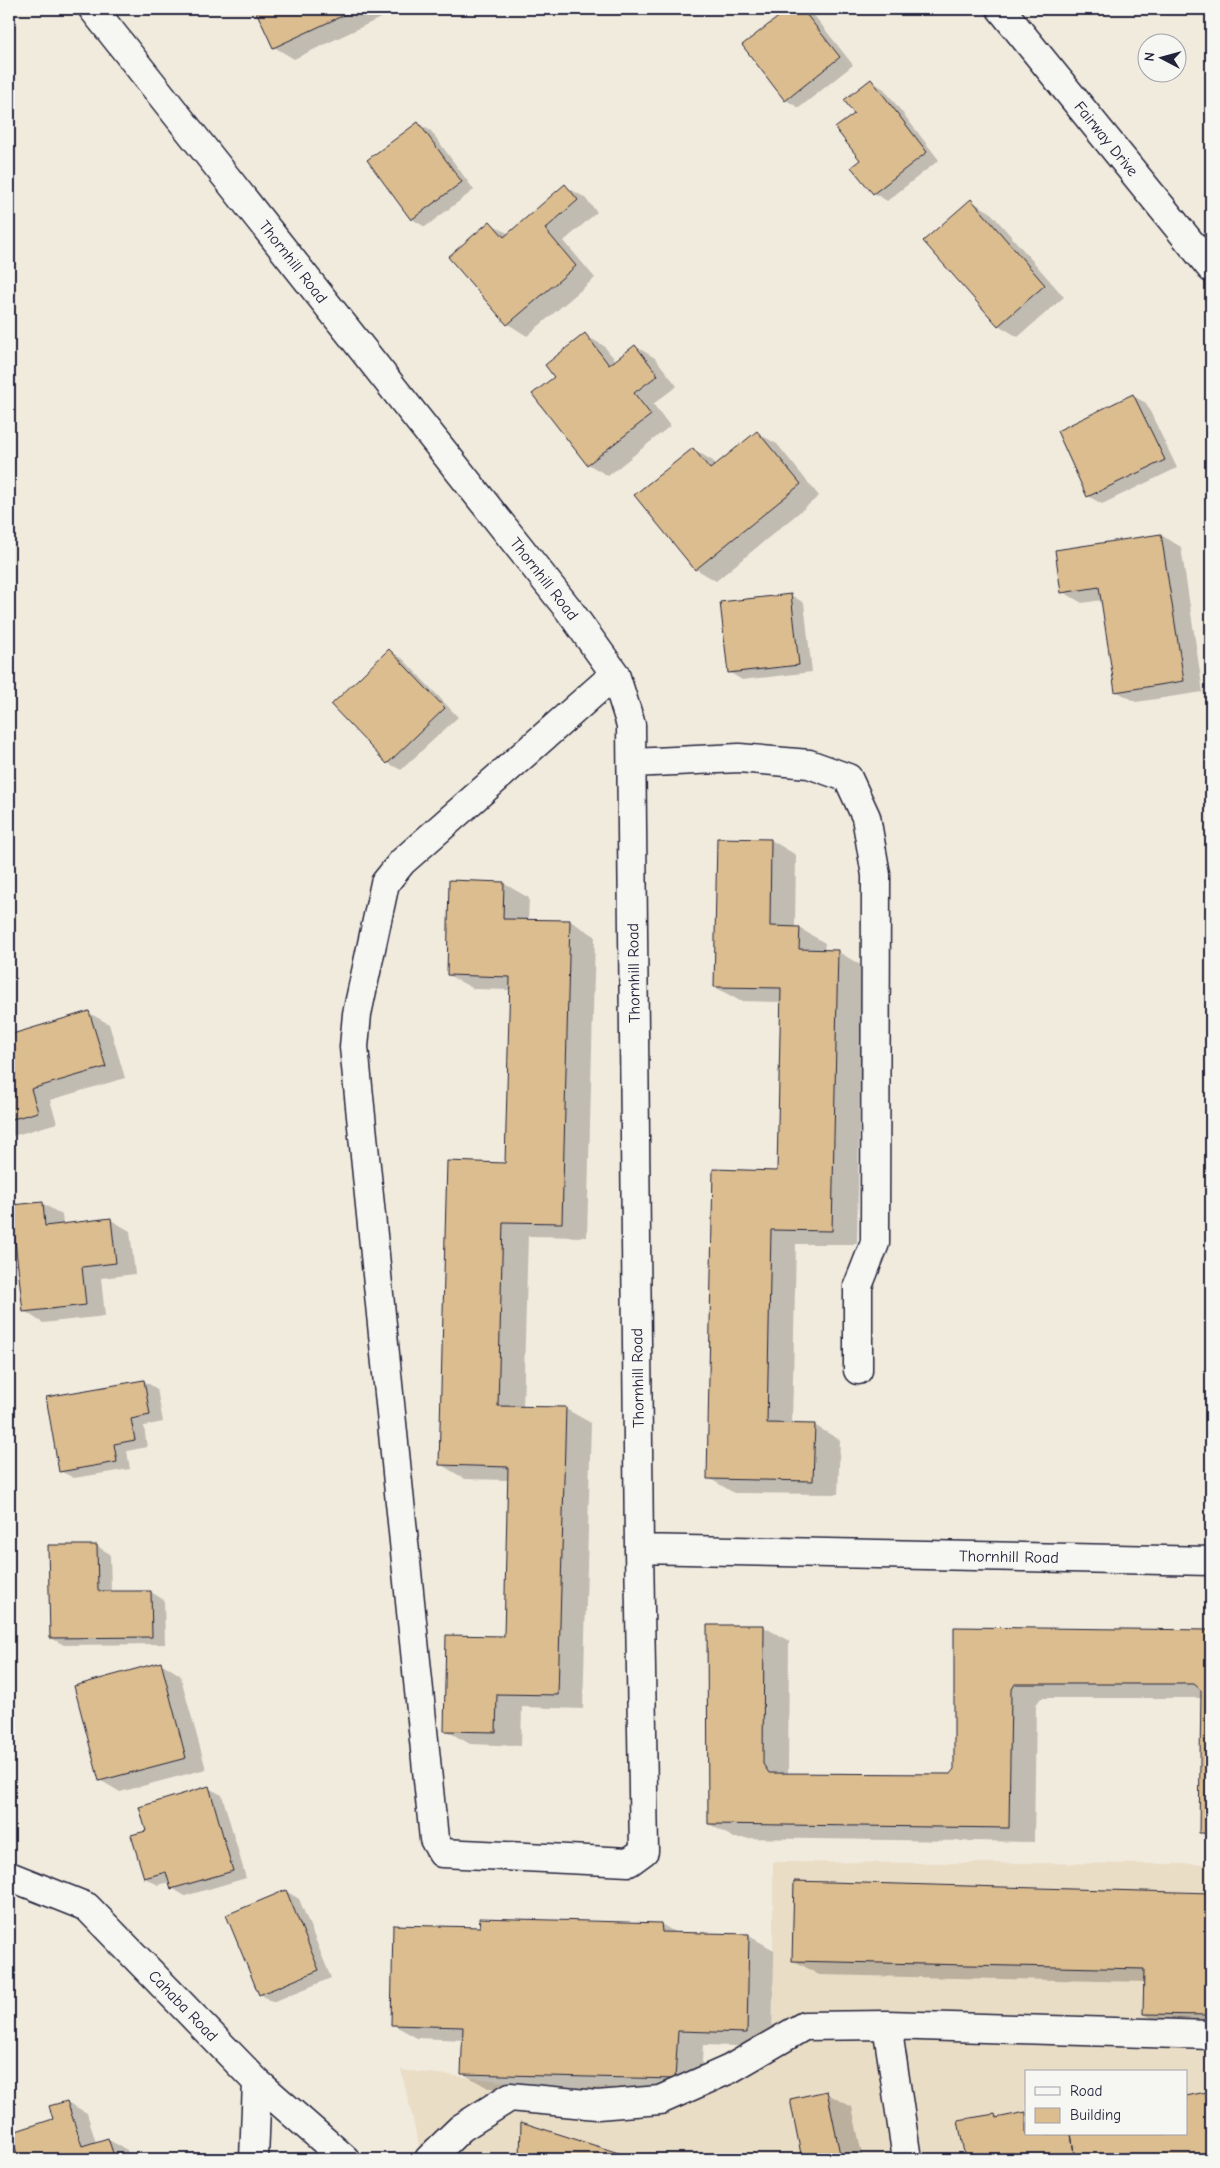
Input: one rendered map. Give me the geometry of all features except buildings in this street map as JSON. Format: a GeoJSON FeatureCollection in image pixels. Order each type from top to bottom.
{"type":"FeatureCollection","features":[{"type":"Feature","properties":{"kind":"street","name":"Thornhill Road"},"geometry":{"type":"LineString","coordinates":[[93,9],[569,610],[616,674],[631,725],[639,1548],[1211,1561]]}},
{"type":"Feature","properties":{"kind":"street","name":"Fairway Drive"},"geometry":{"type":"LineString","coordinates":[[1001,9],[1211,268]]}},
{"type":"Feature","properties":{"kind":"street"},"geometry":{"type":"LineString","coordinates":[[616,674],[402,862],[386,882],[357,1014],[354,1047],[434,1839],[442,1853],[629,1862],[644,1851],[639,1548]]}},
{"type":"Feature","properties":{"kind":"street"},"geometry":{"type":"LineString","coordinates":[[632,763],[739,758],[810,764],[848,778],[866,817],[876,875],[875,1243],[858,1286],[858,1370]]}},
{"type":"Feature","properties":{"kind":"street","name":"Cahaba Road"},"geometry":{"type":"LineString","coordinates":[[9,1876],[88,1907],[257,2082],[344,2159]]}},
{"type":"Feature","properties":{"kind":"street"},"geometry":{"type":"LineString","coordinates":[[429,2159],[461,2128],[510,2097],[597,2105],[660,2100],[730,2069],[804,2026],[887,2025],[1211,2035]]}},
{"type":"Feature","properties":{"kind":"street"},"geometry":{"type":"LineString","coordinates":[[887,2025],[908,2159]]}},
{"type":"Feature","properties":{"kind":"street"},"geometry":{"type":"LineString","coordinates":[[254,2159],[257,2082]]}},
{"type":"Feature","properties":{"kind":"shaded area"},"geometry":{"type":"Polygon","coordinates":[[[773,1862],[1211,1864],[1211,2159],[422,2159],[401,2070],[567,2088],[669,2086],[773,2025],[773,1862]]]}}]}
